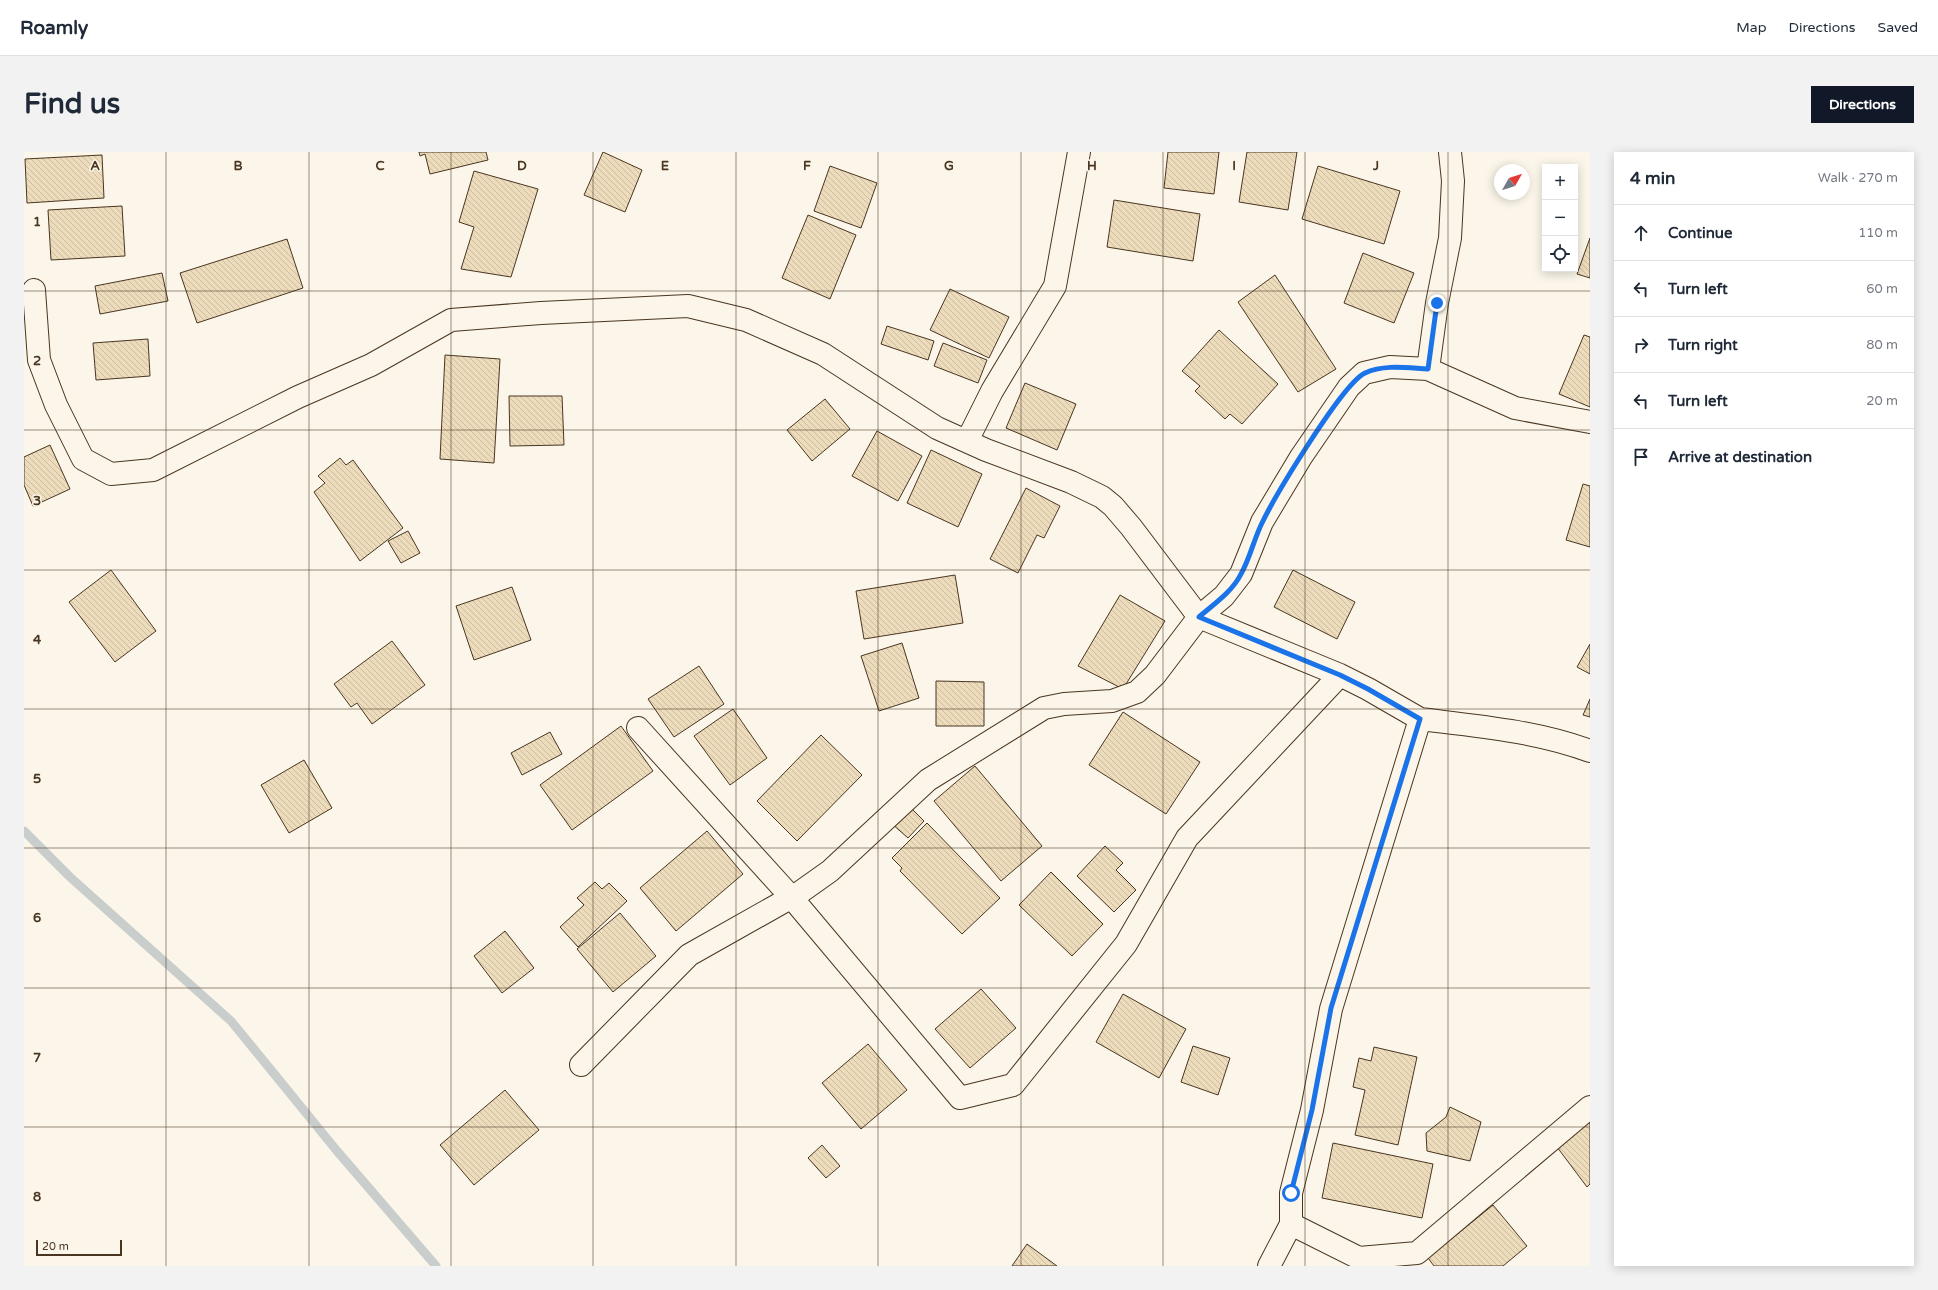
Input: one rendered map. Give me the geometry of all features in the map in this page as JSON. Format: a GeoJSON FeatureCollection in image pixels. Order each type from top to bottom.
{"type":"FeatureCollection","features":[{"type":"Feature","properties":{"kind":"street"},"geometry":{"type":"LineString","coordinates":[[967,441],[992,391],[1055,286],[1079,152]]}},
{"type":"Feature","properties":{"kind":"street"},"geometry":{"type":"LineString","coordinates":[[1428,369],[1437,303],[1450,238],[1453,181],[1450,152]]}},
{"type":"Feature","properties":{"kind":"street"},"geometry":{"type":"LineString","coordinates":[[34,290],[39,360],[56,405],[83,459],[111,474],[153,470],[298,398],[371,365],[451,320],[541,313],[688,306],[746,320],[823,354],[937,428],[1071,482],[1102,497],[1113,506],[1131,527],[1199,617],[1340,675],[1368,689],[1420,719],[1493,728],[1569,743],[1590,751]]}},
{"type":"Feature","properties":{"kind":"street"},"geometry":{"type":"LineString","coordinates":[[581,1065],[689,954],[792,898],[830,871],[928,780],[1044,708],[1064,704],[1112,701],[1137,692],[1155,675],[1199,617],[1224,596],[1241,574],[1262,522],[1301,457],[1349,387],[1364,374],[1390,367],[1428,369],[1516,408],[1590,422]]}},
{"type":"Feature","properties":{"kind":"street"},"geometry":{"type":"LineString","coordinates":[[638,728],[792,898],[960,1098],[1013,1085],[1126,944],[1188,838],[1340,675]]}},
{"type":"Feature","properties":{"kind":"street"},"geometry":{"type":"LineString","coordinates":[[1269,1266],[1291,1224],[1291,1193],[1312,1110],[1331,1008],[1420,719]]}},
{"type":"Feature","properties":{"kind":"street"},"geometry":{"type":"LineString","coordinates":[[1291,1224],[1359,1258],[1417,1253],[1590,1107]]}},
{"type":"Feature","properties":{"kind":"building"},"geometry":{"type":"Polygon","coordinates":[[[419,152],[486,152],[488,160],[430,174],[425,154],[420,156],[419,152]]]}},
{"type":"Feature","properties":{"kind":"building"},"geometry":{"type":"Polygon","coordinates":[[[603,152],[642,170],[625,212],[584,195],[603,152]]]}},
{"type":"Feature","properties":{"kind":"building"},"geometry":{"type":"Polygon","coordinates":[[[1168,152],[1219,152],[1214,194],[1164,188],[1168,152]]]}},
{"type":"Feature","properties":{"kind":"building"},"geometry":{"type":"Polygon","coordinates":[[[1247,152],[1297,152],[1288,210],[1239,202],[1247,152]]]}},
{"type":"Feature","properties":{"kind":"building"},"geometry":{"type":"Polygon","coordinates":[[[102,155],[104,198],[27,203],[25,159],[102,155]]]}},
{"type":"Feature","properties":{"kind":"building"},"geometry":{"type":"Polygon","coordinates":[[[830,166],[877,183],[861,228],[814,211],[830,166]]]}},
{"type":"Feature","properties":{"kind":"building"},"geometry":{"type":"Polygon","coordinates":[[[1318,166],[1400,191],[1384,244],[1302,219],[1318,166]]]}},
{"type":"Feature","properties":{"kind":"building"},"geometry":{"type":"Polygon","coordinates":[[[474,171],[538,189],[511,277],[461,269],[474,227],[459,222],[474,171]]]}},
{"type":"Feature","properties":{"kind":"building"},"geometry":{"type":"Polygon","coordinates":[[[1114,200],[1200,214],[1193,261],[1107,247],[1114,200]]]}},
{"type":"Feature","properties":{"kind":"building"},"geometry":{"type":"Polygon","coordinates":[[[122,206],[125,256],[51,260],[48,210],[122,206]]]}},
{"type":"Feature","properties":{"kind":"building"},"geometry":{"type":"Polygon","coordinates":[[[808,215],[856,235],[830,299],[782,278],[808,215]]]}},
{"type":"Feature","properties":{"kind":"building"},"geometry":{"type":"Polygon","coordinates":[[[1590,238],[1590,278],[1577,274],[1590,238]]]}},
{"type":"Feature","properties":{"kind":"building"},"geometry":{"type":"Polygon","coordinates":[[[287,239],[303,288],[197,323],[180,273],[287,239]]]}},
{"type":"Feature","properties":{"kind":"building"},"geometry":{"type":"Polygon","coordinates":[[[1363,253],[1414,273],[1394,323],[1344,303],[1363,253]]]}},
{"type":"Feature","properties":{"kind":"building"},"geometry":{"type":"Polygon","coordinates":[[[162,273],[168,301],[100,314],[95,286],[162,273]]]}},
{"type":"Feature","properties":{"kind":"building"},"geometry":{"type":"Polygon","coordinates":[[[1275,275],[1336,369],[1298,392],[1238,302],[1275,275]]]}},
{"type":"Feature","properties":{"kind":"building"},"geometry":{"type":"Polygon","coordinates":[[[950,289],[1009,317],[989,358],[930,330],[950,289]]]}},
{"type":"Feature","properties":{"kind":"building"},"geometry":{"type":"Polygon","coordinates":[[[887,326],[934,341],[928,360],[881,344],[887,326]]]}},
{"type":"Feature","properties":{"kind":"building"},"geometry":{"type":"Polygon","coordinates":[[[1219,330],[1278,384],[1242,424],[1230,414],[1225,419],[1195,391],[1200,386],[1182,371],[1219,330]]]}},
{"type":"Feature","properties":{"kind":"building"},"geometry":{"type":"Polygon","coordinates":[[[1584,335],[1590,337],[1590,407],[1559,394],[1584,335]]]}},
{"type":"Feature","properties":{"kind":"building"},"geometry":{"type":"Polygon","coordinates":[[[148,339],[150,376],[96,380],[93,343],[148,339]]]}},
{"type":"Feature","properties":{"kind":"building"},"geometry":{"type":"Polygon","coordinates":[[[943,343],[987,360],[978,383],[934,366],[943,343]]]}},
{"type":"Feature","properties":{"kind":"building"},"geometry":{"type":"Polygon","coordinates":[[[445,355],[500,359],[494,463],[440,459],[445,355]]]}},
{"type":"Feature","properties":{"kind":"building"},"geometry":{"type":"Polygon","coordinates":[[[1025,383],[1076,404],[1057,450],[1006,428],[1025,383]]]}},
{"type":"Feature","properties":{"kind":"building"},"geometry":{"type":"Polygon","coordinates":[[[509,396],[562,396],[564,445],[510,446],[509,396]]]}},
{"type":"Feature","properties":{"kind":"building"},"geometry":{"type":"Polygon","coordinates":[[[825,399],[850,429],[812,461],[787,430],[825,399]]]}},
{"type":"Feature","properties":{"kind":"building"},"geometry":{"type":"Polygon","coordinates":[[[877,431],[922,456],[898,501],[852,476],[877,431]]]}},
{"type":"Feature","properties":{"kind":"building"},"geometry":{"type":"Polygon","coordinates":[[[50,445],[70,489],[33,506],[24,485],[24,457],[50,445]]]}},
{"type":"Feature","properties":{"kind":"building"},"geometry":{"type":"Polygon","coordinates":[[[931,450],[982,474],[958,527],[907,503],[931,450]]]}},
{"type":"Feature","properties":{"kind":"building"},"geometry":{"type":"Polygon","coordinates":[[[340,458],[346,465],[353,460],[403,528],[360,561],[314,492],[325,483],[318,476],[340,458]]]}},
{"type":"Feature","properties":{"kind":"building"},"geometry":{"type":"Polygon","coordinates":[[[1583,484],[1590,486],[1590,547],[1566,540],[1583,484]]]}},
{"type":"Feature","properties":{"kind":"building"},"geometry":{"type":"Polygon","coordinates":[[[1026,488],[1060,506],[1044,538],[1037,535],[1018,573],[990,559],[1026,488]]]}},
{"type":"Feature","properties":{"kind":"building"},"geometry":{"type":"Polygon","coordinates":[[[408,531],[420,553],[401,563],[388,541],[408,531]]]}},
{"type":"Feature","properties":{"kind":"building"},"geometry":{"type":"Polygon","coordinates":[[[111,570],[156,631],[115,662],[69,602],[111,570]]]}},
{"type":"Feature","properties":{"kind":"building"},"geometry":{"type":"Polygon","coordinates":[[[1293,570],[1355,602],[1337,639],[1274,607],[1293,570]]]}},
{"type":"Feature","properties":{"kind":"building"},"geometry":{"type":"Polygon","coordinates":[[[955,575],[963,623],[864,639],[856,591],[955,575]]]}},
{"type":"Feature","properties":{"kind":"building"},"geometry":{"type":"Polygon","coordinates":[[[512,587],[531,640],[474,660],[456,606],[512,587]]]}},
{"type":"Feature","properties":{"kind":"building"},"geometry":{"type":"Polygon","coordinates":[[[1120,595],[1165,621],[1123,689],[1078,666],[1120,595]]]}},
{"type":"Feature","properties":{"kind":"building"},"geometry":{"type":"Polygon","coordinates":[[[392,641],[425,685],[372,724],[357,703],[351,707],[334,684],[392,641]]]}},
{"type":"Feature","properties":{"kind":"building"},"geometry":{"type":"Polygon","coordinates":[[[902,643],[919,698],[879,711],[861,656],[902,643]]]}},
{"type":"Feature","properties":{"kind":"building"},"geometry":{"type":"Polygon","coordinates":[[[1590,644],[1590,674],[1577,667],[1590,644]]]}},
{"type":"Feature","properties":{"kind":"building"},"geometry":{"type":"Polygon","coordinates":[[[699,666],[724,704],[674,737],[648,699],[699,666]]]}},
{"type":"Feature","properties":{"kind":"building"},"geometry":{"type":"Polygon","coordinates":[[[936,681],[984,682],[984,726],[936,726],[936,681]]]}},
{"type":"Feature","properties":{"kind":"building"},"geometry":{"type":"Polygon","coordinates":[[[1590,699],[1590,717],[1583,715],[1590,699]]]}},
{"type":"Feature","properties":{"kind":"building"},"geometry":{"type":"Polygon","coordinates":[[[733,709],[767,758],[730,785],[694,736],[733,709]]]}},
{"type":"Feature","properties":{"kind":"building"},"geometry":{"type":"Polygon","coordinates":[[[1123,712],[1200,762],[1166,814],[1089,765],[1123,712]]]}},
{"type":"Feature","properties":{"kind":"building"},"geometry":{"type":"Polygon","coordinates":[[[621,726],[653,771],[572,830],[540,785],[621,726]]]}},
{"type":"Feature","properties":{"kind":"building"},"geometry":{"type":"Polygon","coordinates":[[[550,732],[562,754],[522,775],[511,753],[550,732]]]}},
{"type":"Feature","properties":{"kind":"building"},"geometry":{"type":"Polygon","coordinates":[[[821,735],[862,775],[797,841],[757,801],[821,735]]]}},
{"type":"Feature","properties":{"kind":"building"},"geometry":{"type":"Polygon","coordinates":[[[304,760],[332,808],[289,833],[261,785],[304,760]]]}},
{"type":"Feature","properties":{"kind":"building"},"geometry":{"type":"Polygon","coordinates":[[[975,766],[1042,846],[1001,881],[934,801],[975,766]]]}},
{"type":"Feature","properties":{"kind":"building"},"geometry":{"type":"Polygon","coordinates":[[[908,805],[924,821],[908,838],[891,823],[908,805]]]}},
{"type":"Feature","properties":{"kind":"building"},"geometry":{"type":"Polygon","coordinates":[[[927,823],[1000,898],[962,934],[900,871],[902,868],[892,858],[927,823]]]}},
{"type":"Feature","properties":{"kind":"building"},"geometry":{"type":"Polygon","coordinates":[[[707,831],[743,874],[676,931],[640,888],[707,831]]]}},
{"type":"Feature","properties":{"kind":"building"},"geometry":{"type":"Polygon","coordinates":[[[1105,846],[1123,863],[1116,870],[1136,890],[1114,912],[1077,876],[1105,846]]]}},
{"type":"Feature","properties":{"kind":"building"},"geometry":{"type":"Polygon","coordinates":[[[1051,872],[1103,924],[1072,956],[1019,905],[1051,872]]]}},
{"type":"Feature","properties":{"kind":"building"},"geometry":{"type":"Polygon","coordinates":[[[595,882],[602,889],[609,883],[627,901],[578,947],[560,927],[584,905],[577,898],[595,882]]]}},
{"type":"Feature","properties":{"kind":"building"},"geometry":{"type":"Polygon","coordinates":[[[620,913],[656,956],[613,992],[577,949],[620,913]]]}},
{"type":"Feature","properties":{"kind":"building"},"geometry":{"type":"Polygon","coordinates":[[[505,931],[534,968],[502,993],[474,956],[505,931]]]}},
{"type":"Feature","properties":{"kind":"building"},"geometry":{"type":"Polygon","coordinates":[[[981,989],[1016,1028],[970,1068],[935,1029],[981,989]]]}},
{"type":"Feature","properties":{"kind":"building"},"geometry":{"type":"Polygon","coordinates":[[[1123,994],[1186,1029],[1159,1078],[1096,1042],[1123,994]]]}},
{"type":"Feature","properties":{"kind":"building"},"geometry":{"type":"Polygon","coordinates":[[[868,1044],[907,1090],[861,1129],[822,1083],[868,1044]]]}},
{"type":"Feature","properties":{"kind":"building"},"geometry":{"type":"Polygon","coordinates":[[[1193,1046],[1230,1058],[1218,1095],[1181,1082],[1193,1046]]]}},
{"type":"Feature","properties":{"kind":"building"},"geometry":{"type":"Polygon","coordinates":[[[1374,1047],[1417,1057],[1398,1145],[1355,1135],[1365,1090],[1353,1087],[1359,1058],[1371,1061],[1374,1047]]]}},
{"type":"Feature","properties":{"kind":"building"},"geometry":{"type":"Polygon","coordinates":[[[505,1090],[539,1130],[474,1185],[440,1145],[505,1090]]]}},
{"type":"Feature","properties":{"kind":"building"},"geometry":{"type":"Polygon","coordinates":[[[1450,1107],[1481,1122],[1470,1161],[1427,1151],[1426,1133],[1446,1117],[1450,1107]]]}},
{"type":"Feature","properties":{"kind":"building"},"geometry":{"type":"Polygon","coordinates":[[[1590,1122],[1590,1184],[1587,1187],[1557,1147],[1590,1122]]]}},
{"type":"Feature","properties":{"kind":"building"},"geometry":{"type":"Polygon","coordinates":[[[1333,1143],[1433,1164],[1422,1218],[1322,1198],[1333,1143]]]}},
{"type":"Feature","properties":{"kind":"building"},"geometry":{"type":"Polygon","coordinates":[[[822,1145],[840,1166],[826,1178],[808,1158],[822,1145]]]}},
{"type":"Feature","properties":{"kind":"building"},"geometry":{"type":"Polygon","coordinates":[[[1493,1205],[1527,1246],[1503,1266],[1434,1266],[1428,1258],[1493,1205]]]}},
{"type":"Feature","properties":{"kind":"building"},"geometry":{"type":"Polygon","coordinates":[[[1027,1244],[1057,1266],[1012,1266],[1027,1244]]]}},
{"type":"Feature","properties":{"kind":"waterway"},"geometry":{"type":"LineString","coordinates":[[24,831],[70,877],[231,1021],[337,1151],[436,1266]]}},
{"type":"Feature","properties":{"kind":"route"},"geometry":{"type":"LineString","coordinates":[[1291,1193],[1312,1110],[1331,1008],[1395,796],[1420,719],[1368,689],[1340,675],[1199,617],[1224,596],[1241,574],[1262,522],[1301,457],[1349,387],[1364,374],[1390,367],[1428,369],[1437,303]]}}]}
